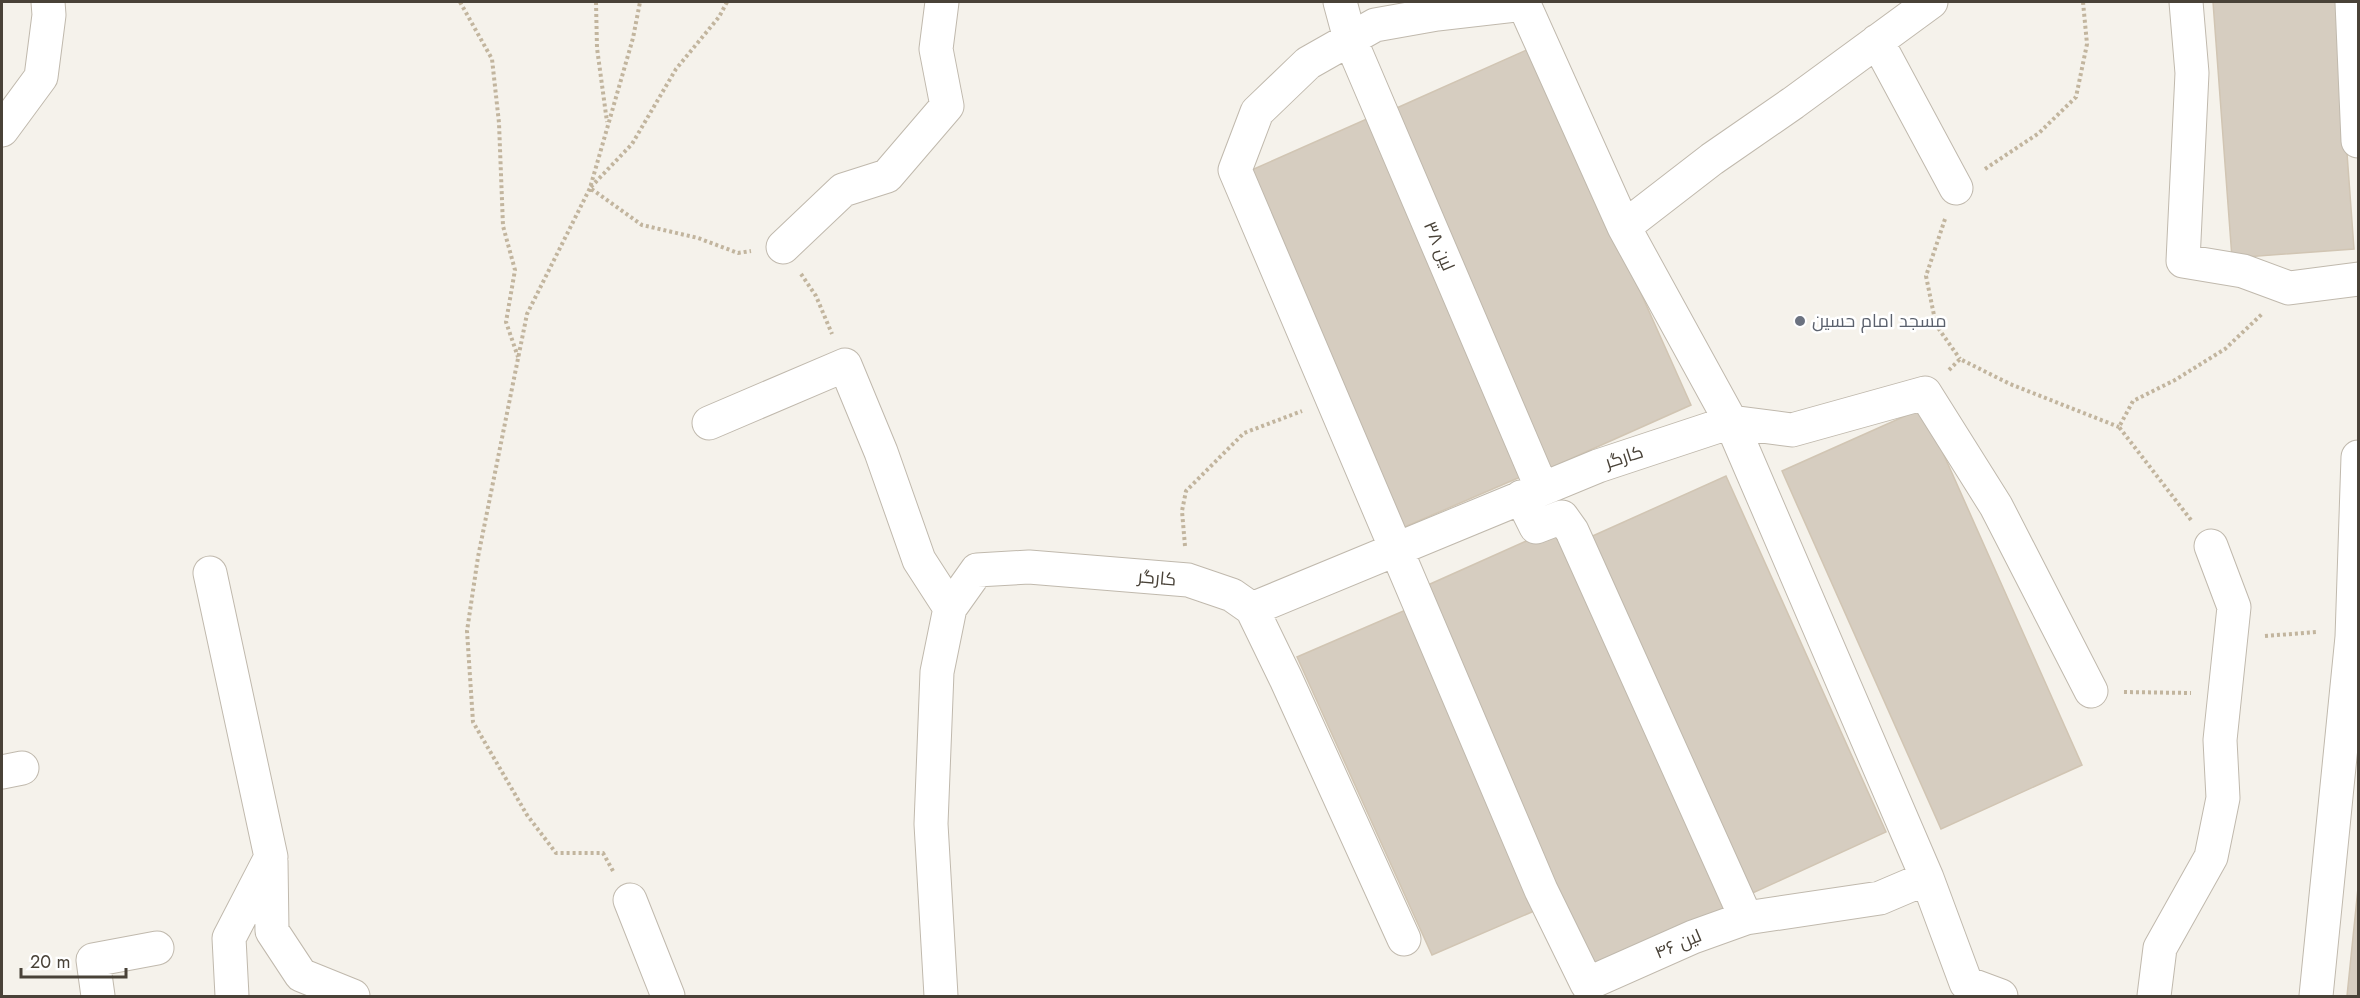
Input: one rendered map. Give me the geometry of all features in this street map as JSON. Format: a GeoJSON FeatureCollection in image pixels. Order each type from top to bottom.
{"type":"FeatureCollection","features":[{"type":"Feature","properties":{"kind":"street"},"geometry":{"type":"LineString","coordinates":[[2,130],[41,77],[49,15],[48,2]]}},
{"type":"Feature","properties":{"kind":"street"},"geometry":{"type":"LineString","coordinates":[[783,247],[843,190],[887,176],[947,106],[936,49],[942,2]]}},
{"type":"Feature","properties":{"kind":"street","name":"لین ۳۸"},"geometry":{"type":"LineString","coordinates":[[1340,2],[1350,39],[1532,493]]}},
{"type":"Feature","properties":{"kind":"street"},"geometry":{"type":"LineString","coordinates":[[2186,2],[2193,73],[2183,261],[2243,271],[2289,288],[2358,279]]}},
{"type":"Feature","properties":{"kind":"street"},"geometry":{"type":"LineString","coordinates":[[2352,2],[2358,141]]}},
{"type":"Feature","properties":{"kind":"street"},"geometry":{"type":"LineString","coordinates":[[1395,549],[1235,170],[1257,112],[1308,63],[1375,25],[1437,14],[1524,3],[1624,227],[1731,422],[1927,878],[1966,983],[2001,996]]}},
{"type":"Feature","properties":{"kind":"street"},"geometry":{"type":"LineString","coordinates":[[1624,227],[1713,159],[1877,41],[1922,4]]}},
{"type":"Feature","properties":{"kind":"street"},"geometry":{"type":"LineString","coordinates":[[1877,41],[1956,188]]}},
{"type":"Feature","properties":{"kind":"street"},"geometry":{"type":"LineString","coordinates":[[709,423],[845,365],[881,452],[919,560],[950,608]]}},
{"type":"Feature","properties":{"kind":"street"},"geometry":{"type":"LineString","coordinates":[[1731,422],[1792,430],[1925,393],[1996,506],[2091,691]]}},
{"type":"Feature","properties":{"kind":"street","name":"کارگر"},"geometry":{"type":"LineString","coordinates":[[941,996],[931,824],[937,672],[950,608],[977,570],[1029,567],[1188,580],[1232,595],[1252,609],[1598,466],[1731,422]]}},
{"type":"Feature","properties":{"kind":"street"},"geometry":{"type":"LineString","coordinates":[[2316,996],[2355,638],[2358,458]]}},
{"type":"Feature","properties":{"kind":"street"},"geometry":{"type":"LineString","coordinates":[[1532,493],[1536,527],[1562,517],[1572,531],[1746,918],[1880,898],[1927,878]]}},
{"type":"Feature","properties":{"kind":"street"},"geometry":{"type":"LineString","coordinates":[[2154,996],[2160,948],[2211,857],[2223,798],[2220,740],[2234,607],[2211,546]]}},
{"type":"Feature","properties":{"kind":"street","name":"لین ۴۶"},"geometry":{"type":"LineString","coordinates":[[1395,549],[1541,890],[1587,984],[1693,937],[1746,918]]}},
{"type":"Feature","properties":{"kind":"street"},"geometry":{"type":"LineString","coordinates":[[210,573],[271,857],[272,931],[300,975],[353,996]]}},
{"type":"Feature","properties":{"kind":"street"},"geometry":{"type":"LineString","coordinates":[[1252,609],[1404,939]]}},
{"type":"Feature","properties":{"kind":"street"},"geometry":{"type":"LineString","coordinates":[[231,996],[229,938],[271,857]]}},
{"type":"Feature","properties":{"kind":"street"},"geometry":{"type":"LineString","coordinates":[[630,900],[668,996]]}},
{"type":"Feature","properties":{"kind":"street"},"geometry":{"type":"LineString","coordinates":[[99,996],[93,960],[158,948]]}},
{"type":"Feature","properties":{"kind":"path"},"geometry":{"type":"LineString","coordinates":[[460,2],[492,59],[499,123],[503,226],[515,270],[506,322],[519,358]]}},
{"type":"Feature","properties":{"kind":"path"},"geometry":{"type":"LineString","coordinates":[[596,2],[597,48],[608,126]]}},
{"type":"Feature","properties":{"kind":"path"},"geometry":{"type":"LineString","coordinates":[[630,900],[603,853],[556,853],[527,815],[473,722],[467,632],[478,557],[527,314],[590,188],[633,38],[640,2]]}},
{"type":"Feature","properties":{"kind":"path"},"geometry":{"type":"LineString","coordinates":[[590,188],[632,144],[676,69],[718,17],[727,2]]}},
{"type":"Feature","properties":{"kind":"path"},"geometry":{"type":"LineString","coordinates":[[2083,2],[2087,45],[2076,97],[2039,133],[1956,188],[1926,276],[1936,325],[1960,358],[2010,384],[2119,427],[2211,546]]}},
{"type":"Feature","properties":{"kind":"path"},"geometry":{"type":"LineString","coordinates":[[590,188],[642,225],[698,238],[738,253],[783,247],[816,296],[845,365]]}},
{"type":"Feature","properties":{"kind":"path"},"geometry":{"type":"LineString","coordinates":[[2119,427],[2133,400],[2175,380],[2225,349],[2289,288]]}},
{"type":"Feature","properties":{"kind":"path"},"geometry":{"type":"LineString","coordinates":[[1925,393],[1960,358]]}},
{"type":"Feature","properties":{"kind":"path"},"geometry":{"type":"LineString","coordinates":[[1188,580],[1182,511],[1186,491],[1244,433],[1332,400]]}},
{"type":"Feature","properties":{"kind":"path"},"geometry":{"type":"LineString","coordinates":[[2232,628],[2271,637],[2342,630],[2355,638]]}},
{"type":"Feature","properties":{"kind":"path"},"geometry":{"type":"LineString","coordinates":[[2091,691],[2225,694]]}},
{"type":"Feature","properties":{"kind":"building"},"geometry":{"type":"Polygon","coordinates":[[[2213,2],[2336,2],[2354,249],[2232,258],[2213,2]]]}},
{"type":"Feature","properties":{"kind":"building"},"geometry":{"type":"Polygon","coordinates":[[[1531,48],[1691,405],[1550,468],[1390,111],[1531,48]]]}},
{"type":"Feature","properties":{"kind":"building"},"geometry":{"type":"Polygon","coordinates":[[[1369,118],[1525,475],[1400,529],[1245,173],[1369,118]]]}},
{"type":"Feature","properties":{"kind":"building"},"geometry":{"type":"Polygon","coordinates":[[[1923,408],[2082,765],[1941,829],[1782,471],[1923,408]]]}},
{"type":"Feature","properties":{"kind":"building"},"geometry":{"type":"Polygon","coordinates":[[[1726,476],[1886,832],[1746,896],[1586,539],[1726,476]]]}},
{"type":"Feature","properties":{"kind":"building"},"geometry":{"type":"Polygon","coordinates":[[[1560,526],[1732,909],[1588,969],[1419,589],[1560,526]]]}},
{"type":"Feature","properties":{"kind":"building"},"geometry":{"type":"Polygon","coordinates":[[[1408,609],[1541,908],[1432,955],[1297,657],[1408,609]]]}},
{"type":"Feature","properties":{"kind":"building"},"geometry":{"type":"Polygon","coordinates":[[[2358,888],[2358,996],[2347,996],[2358,888]]]}},
{"type":"Feature","properties":{"kind":"place","name":"مسجد امام حسین"},"geometry":{"type":"Point","coordinates":[1800,321]}}]}
